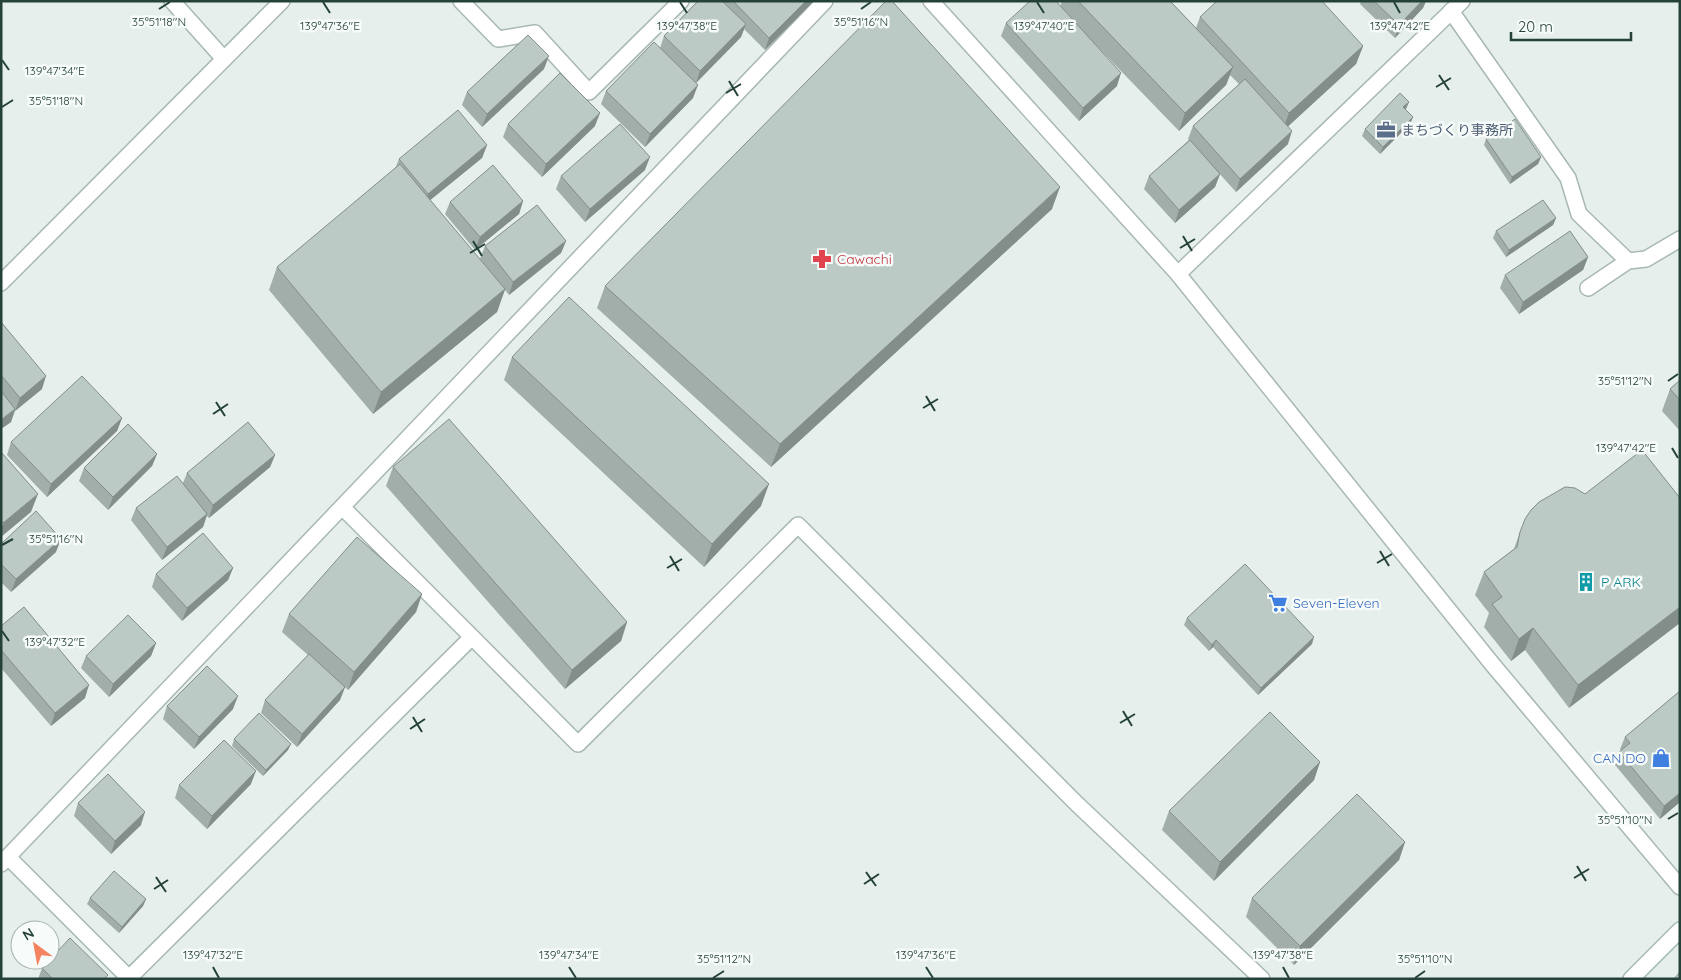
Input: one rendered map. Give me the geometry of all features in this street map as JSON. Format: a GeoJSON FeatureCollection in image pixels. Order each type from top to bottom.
{"type":"FeatureCollection","features":[{"type":"Feature","properties":{"kind":"street"},"geometry":{"type":"LineString","coordinates":[[172,1],[224,59]]}},
{"type":"Feature","properties":{"kind":"street"},"geometry":{"type":"LineString","coordinates":[[1,283],[282,1]]}},
{"type":"Feature","properties":{"kind":"street"},"geometry":{"type":"LineString","coordinates":[[461,1],[498,39],[535,32],[589,92],[680,1]]}},
{"type":"Feature","properties":{"kind":"street"},"geometry":{"type":"LineString","coordinates":[[472,637],[129,978],[5,860],[825,1]]}},
{"type":"Feature","properties":{"kind":"street"},"geometry":{"type":"LineString","coordinates":[[931,1],[1178,274],[1493,665],[1680,887]]}},
{"type":"Feature","properties":{"kind":"street"},"geometry":{"type":"LineString","coordinates":[[1178,274],[1456,6],[1568,178],[1578,214],[1628,261]]}},
{"type":"Feature","properties":{"kind":"street"},"geometry":{"type":"LineString","coordinates":[[1588,288],[1628,261],[1646,259],[1680,239]]}},
{"type":"Feature","properties":{"kind":"street"},"geometry":{"type":"LineString","coordinates":[[342,507],[578,744],[798,525],[1077,804],[1262,979]]}},
{"type":"Feature","properties":{"kind":"street"},"geometry":{"type":"LineString","coordinates":[[1631,979],[1680,930]]}},
{"type":"Feature","properties":{"kind":"building"},"geometry":{"type":"Polygon","coordinates":[[[698,1],[722,1],[746,24],[700,71],[664,36],[698,1]]]}},
{"type":"Feature","properties":{"kind":"building"},"geometry":{"type":"Polygon","coordinates":[[[733,1],[806,1],[769,38],[733,1]]]}},
{"type":"Feature","properties":{"kind":"building","name":"Cawachi"},"geometry":{"type":"Polygon","coordinates":[[[886,1],[892,1],[1060,187],[780,444],[605,286],[886,1]]]}},
{"type":"Feature","properties":{"kind":"building"},"geometry":{"type":"Polygon","coordinates":[[[1030,1],[1056,1],[1121,73],[1083,108],[1006,23],[1030,1]]]}},
{"type":"Feature","properties":{"kind":"building"},"geometry":{"type":"Polygon","coordinates":[[[1078,1],[1170,1],[1233,67],[1185,113],[1078,1]]]}},
{"type":"Feature","properties":{"kind":"building"},"geometry":{"type":"Polygon","coordinates":[[[1217,1],[1322,1],[1363,46],[1289,113],[1200,17],[1217,1]]]}},
{"type":"Feature","properties":{"kind":"building"},"geometry":{"type":"Polygon","coordinates":[[[1374,1],[1422,1],[1399,25],[1374,1]]]}},
{"type":"Feature","properties":{"kind":"building"},"geometry":{"type":"Polygon","coordinates":[[[528,35],[549,56],[487,114],[467,92],[528,35]]]}},
{"type":"Feature","properties":{"kind":"building"},"geometry":{"type":"Polygon","coordinates":[[[654,42],[698,85],[650,134],[606,91],[654,42]]]}},
{"type":"Feature","properties":{"kind":"building"},"geometry":{"type":"Polygon","coordinates":[[[560,73],[600,113],[546,164],[508,124],[560,73]]]}},
{"type":"Feature","properties":{"kind":"building"},"geometry":{"type":"Polygon","coordinates":[[[1245,79],[1292,131],[1240,179],[1193,126],[1245,79]]]}},
{"type":"Feature","properties":{"kind":"building","name":"まちづくり事務所"},"geometry":{"type":"Polygon","coordinates":[[[1400,93],[1409,102],[1403,107],[1413,117],[1383,147],[1365,129],[1400,93]]]}},
{"type":"Feature","properties":{"kind":"building"},"geometry":{"type":"Polygon","coordinates":[[[458,110],[487,145],[428,194],[399,159],[458,110]]]}},
{"type":"Feature","properties":{"kind":"building"},"geometry":{"type":"Polygon","coordinates":[[[1515,119],[1541,157],[1512,177],[1486,139],[1515,119]]]}},
{"type":"Feature","properties":{"kind":"building"},"geometry":{"type":"Polygon","coordinates":[[[620,124],[650,157],[590,209],[561,176],[620,124]]]}},
{"type":"Feature","properties":{"kind":"building"},"geometry":{"type":"Polygon","coordinates":[[[1190,140],[1220,174],[1179,210],[1149,176],[1190,140]]]}},
{"type":"Feature","properties":{"kind":"building"},"geometry":{"type":"Polygon","coordinates":[[[400,164],[505,289],[381,392],[277,267],[400,164]]]}},
{"type":"Feature","properties":{"kind":"building"},"geometry":{"type":"Polygon","coordinates":[[[493,165],[523,201],[480,237],[450,202],[493,165]]]}},
{"type":"Feature","properties":{"kind":"building"},"geometry":{"type":"Polygon","coordinates":[[[1543,200],[1556,218],[1509,250],[1496,231],[1543,200]]]}},
{"type":"Feature","properties":{"kind":"building"},"geometry":{"type":"Polygon","coordinates":[[[537,205],[566,241],[513,282],[485,246],[537,205]]]}},
{"type":"Feature","properties":{"kind":"building"},"geometry":{"type":"Polygon","coordinates":[[[1570,231],[1588,257],[1523,302],[1505,275],[1570,231]]]}},
{"type":"Feature","properties":{"kind":"building"},"geometry":{"type":"Polygon","coordinates":[[[569,297],[769,484],[712,544],[512,357],[569,297]]]}},
{"type":"Feature","properties":{"kind":"building"},"geometry":{"type":"Polygon","coordinates":[[[1,322],[46,376],[20,398],[1,375],[1,322]]]}},
{"type":"Feature","properties":{"kind":"building"},"geometry":{"type":"Polygon","coordinates":[[[82,376],[122,418],[51,484],[11,442],[82,376]]]}},
{"type":"Feature","properties":{"kind":"building"},"geometry":{"type":"Polygon","coordinates":[[[1680,380],[1680,400],[1670,389],[1680,380]]]}},
{"type":"Feature","properties":{"kind":"building"},"geometry":{"type":"Polygon","coordinates":[[[1,391],[15,409],[1,420],[1,391]]]}},
{"type":"Feature","properties":{"kind":"building"},"geometry":{"type":"Polygon","coordinates":[[[449,419],[627,622],[572,670],[393,467],[449,419]]]}},
{"type":"Feature","properties":{"kind":"building"},"geometry":{"type":"Polygon","coordinates":[[[248,422],[275,455],[213,505],[187,473],[248,422]]]}},
{"type":"Feature","properties":{"kind":"building"},"geometry":{"type":"Polygon","coordinates":[[[128,424],[157,454],[113,497],[84,468],[128,424]]]}},
{"type":"Feature","properties":{"kind":"building","name":"P ARK"},"geometry":{"type":"Polygon","coordinates":[[[1642,450],[1680,498],[1680,607],[1578,685],[1533,628],[1519,639],[1492,604],[1502,597],[1484,572],[1517,547],[1525,519],[1539,502],[1565,487],[1575,488],[1585,494],[1642,450]]]}},
{"type":"Feature","properties":{"kind":"building"},"geometry":{"type":"Polygon","coordinates":[[[1,452],[38,494],[3,523],[1,521],[1,452]]]}},
{"type":"Feature","properties":{"kind":"building"},"geometry":{"type":"Polygon","coordinates":[[[177,476],[207,514],[167,547],[136,508],[177,476]]]}},
{"type":"Feature","properties":{"kind":"building"},"geometry":{"type":"Polygon","coordinates":[[[36,511],[61,539],[16,579],[1,564],[1,544],[36,511]]]}},
{"type":"Feature","properties":{"kind":"building"},"geometry":{"type":"Polygon","coordinates":[[[203,533],[233,568],[187,608],[156,574],[203,533]]]}},
{"type":"Feature","properties":{"kind":"building"},"geometry":{"type":"Polygon","coordinates":[[[357,537],[422,594],[354,672],[289,614],[357,537]]]}},
{"type":"Feature","properties":{"kind":"building"},"geometry":{"type":"Polygon","coordinates":[[[1245,564],[1314,637],[1261,688],[1216,640],[1212,645],[1187,618],[1245,564]]]}},
{"type":"Feature","properties":{"kind":"building"},"geometry":{"type":"Polygon","coordinates":[[[24,607],[89,685],[55,713],[1,650],[1,626],[24,607]]]}},
{"type":"Feature","properties":{"kind":"building"},"geometry":{"type":"Polygon","coordinates":[[[128,615],[156,643],[113,684],[86,656],[128,615]]]}},
{"type":"Feature","properties":{"kind":"building"},"geometry":{"type":"Polygon","coordinates":[[[309,654],[345,687],[302,734],[265,700],[309,654]]]}},
{"type":"Feature","properties":{"kind":"building"},"geometry":{"type":"Polygon","coordinates":[[[207,666],[238,696],[199,737],[167,706],[207,666]]]}},
{"type":"Feature","properties":{"kind":"building"},"geometry":{"type":"Polygon","coordinates":[[[1680,691],[1680,793],[1664,806],[1619,752],[1630,743],[1625,737],[1680,691]]]}},
{"type":"Feature","properties":{"kind":"building"},"geometry":{"type":"Polygon","coordinates":[[[1270,712],[1320,762],[1220,862],[1169,811],[1270,712]]]}},
{"type":"Feature","properties":{"kind":"building"},"geometry":{"type":"Polygon","coordinates":[[[259,713],[291,744],[266,770],[234,739],[259,713]]]}},
{"type":"Feature","properties":{"kind":"building"},"geometry":{"type":"Polygon","coordinates":[[[224,740],[256,771],[212,816],[179,785],[224,740]]]}},
{"type":"Feature","properties":{"kind":"building"},"geometry":{"type":"Polygon","coordinates":[[[108,774],[145,812],[115,841],[78,803],[108,774]]]}},
{"type":"Feature","properties":{"kind":"building"},"geometry":{"type":"Polygon","coordinates":[[[1357,794],[1405,842],[1300,946],[1252,898],[1357,794]]]}},
{"type":"Feature","properties":{"kind":"building"},"geometry":{"type":"Polygon","coordinates":[[[114,871],[146,899],[122,927],[90,898],[114,871]]]}},
{"type":"Feature","properties":{"kind":"building"},"geometry":{"type":"Polygon","coordinates":[[[70,938],[108,975],[104,979],[53,979],[44,970],[60,970],[60,949],[70,938]]]}},
{"type":"Feature","properties":{"kind":"building"},"geometry":{"type":"Polygon","coordinates":[[[1680,972],[1680,979],[1674,979],[1680,972]]]}},
{"type":"Feature","properties":{"kind":"place","name":"まちづくり事務所"},"geometry":{"type":"Point","coordinates":[1386,130]}},
{"type":"Feature","properties":{"kind":"place","name":"Cawachi"},"geometry":{"type":"Point","coordinates":[822,259]}},
{"type":"Feature","properties":{"kind":"place","name":"P ARK"},"geometry":{"type":"Point","coordinates":[1586,582]}},
{"type":"Feature","properties":{"kind":"place","name":"Seven-Eleven"},"geometry":{"type":"Point","coordinates":[1278,603]}},
{"type":"Feature","properties":{"kind":"place","name":"CAN DO"},"geometry":{"type":"Point","coordinates":[1661,758]}}]}
